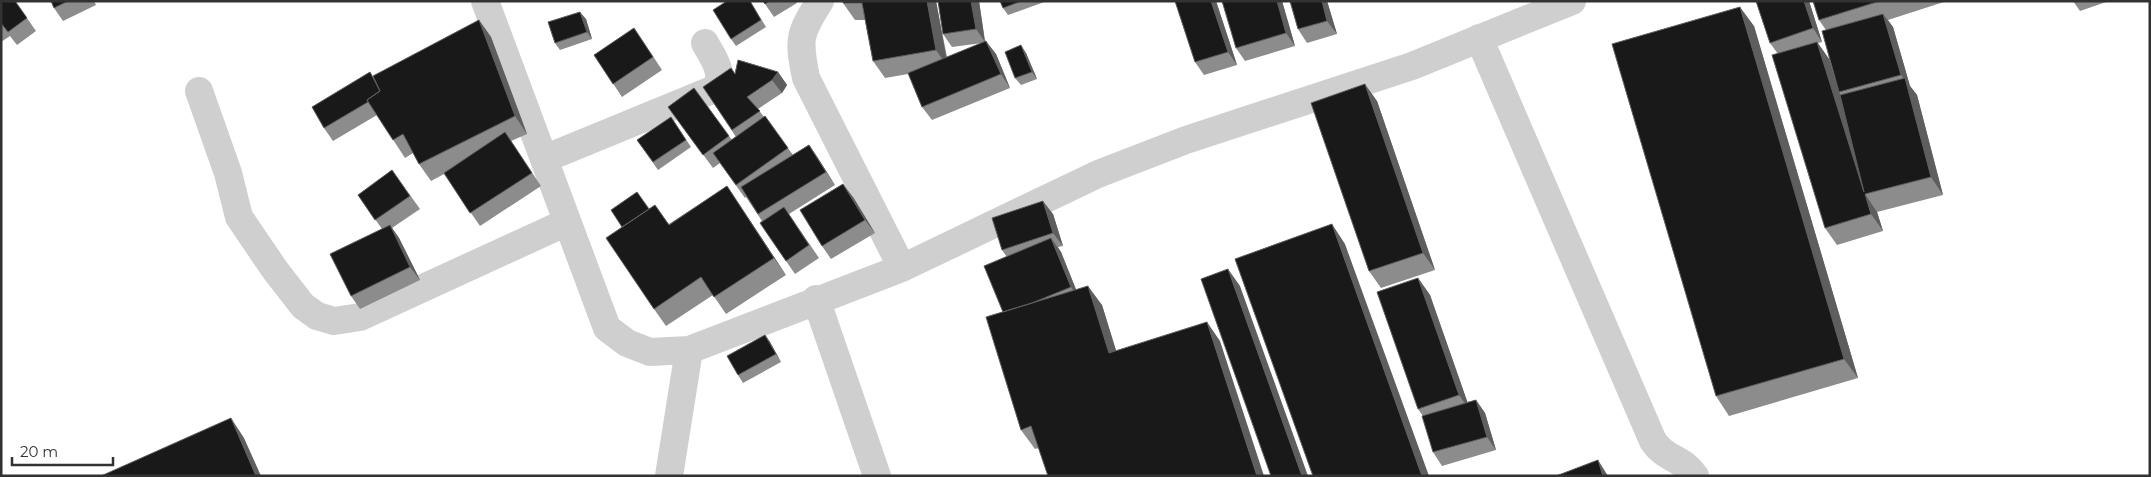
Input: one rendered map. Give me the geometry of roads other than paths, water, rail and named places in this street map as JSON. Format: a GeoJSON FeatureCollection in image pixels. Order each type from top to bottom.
{"type":"FeatureCollection","features":[{"type":"Feature","properties":{"kind":"street"},"geometry":{"type":"LineString","coordinates":[[485,1],[607,328],[627,343],[650,352],[690,350],[816,299],[902,268],[1098,174],[1186,140],[1412,66],[1572,1]]}},
{"type":"Feature","properties":{"kind":"street"},"geometry":{"type":"LineString","coordinates":[[820,1],[803,29],[800,49],[806,78],[902,268]]}},
{"type":"Feature","properties":{"kind":"street"},"geometry":{"type":"LineString","coordinates":[[1479,38],[1653,441],[1660,451],[1670,458],[1682,461],[1695,476]]}},
{"type":"Feature","properties":{"kind":"street"},"geometry":{"type":"LineString","coordinates":[[544,159],[717,88],[721,78],[720,70],[705,42]]}},
{"type":"Feature","properties":{"kind":"street"},"geometry":{"type":"LineString","coordinates":[[199,91],[228,173],[239,217],[275,270],[303,306],[317,316],[334,321],[360,317],[567,222]]}},
{"type":"Feature","properties":{"kind":"street"},"geometry":{"type":"LineString","coordinates":[[816,299],[877,476]]}},
{"type":"Feature","properties":{"kind":"street"},"geometry":{"type":"LineString","coordinates":[[669,476],[690,350]]}}]}
